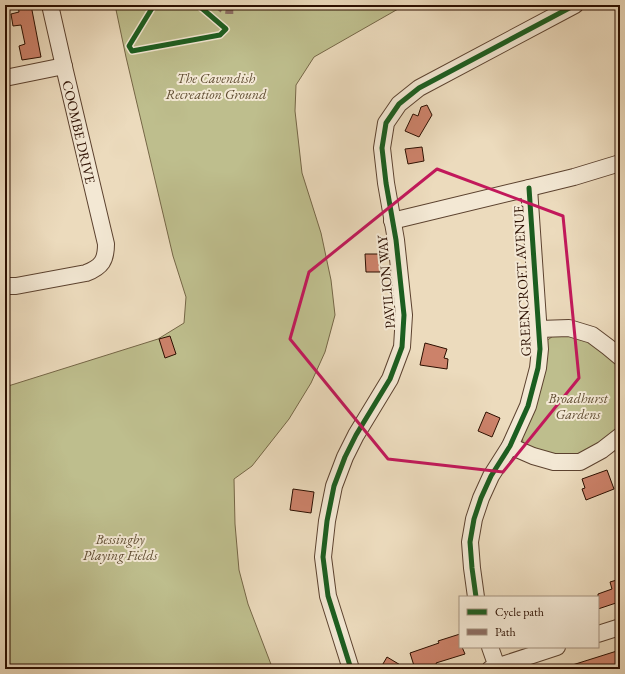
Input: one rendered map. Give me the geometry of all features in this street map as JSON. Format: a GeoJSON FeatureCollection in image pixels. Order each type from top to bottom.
{"type":"FeatureCollection","features":[{"type":"Feature","properties":{"kind":"street","name":"COOMBE DRIVE"},"geometry":{"type":"LineString","coordinates":[[5,286],[16,286],[86,273],[100,266],[106,252],[106,244],[50,5]]}},
{"type":"Feature","properties":{"kind":"street","name":"PAVILION WAY"},"geometry":{"type":"LineString","coordinates":[[351,669],[328,596],[323,557],[326,522],[334,486],[345,456],[390,379],[402,347],[404,315],[396,240],[386,183],[382,148],[386,123],[399,104],[419,88],[575,5]]}},
{"type":"Feature","properties":{"kind":"street"},"geometry":{"type":"LineString","coordinates":[[5,78],[64,66]]}},
{"type":"Feature","properties":{"kind":"street"},"geometry":{"type":"LineString","coordinates":[[392,221],[574,177],[620,163]]}},
{"type":"Feature","properties":{"kind":"street","name":"GREENCROFT AVENUE"},"geometry":{"type":"LineString","coordinates":[[476,596],[470,542],[474,519],[481,498],[491,476],[510,446],[528,406],[538,368],[540,349],[529,188]]}},
{"type":"Feature","properties":{"kind":"street"},"geometry":{"type":"LineString","coordinates":[[539,330],[569,328],[592,335],[620,357]]}},
{"type":"Feature","properties":{"kind":"street"},"geometry":{"type":"LineString","coordinates":[[510,446],[532,456],[554,462],[580,462],[602,450],[620,436]]}},
{"type":"Feature","properties":{"kind":"street"},"geometry":{"type":"LineString","coordinates":[[599,634],[620,627]]}},
{"type":"Feature","properties":{"kind":"street"},"geometry":{"type":"LineString","coordinates":[[490,648],[493,668],[554,648]]}},
{"type":"Feature","properties":{"kind":"highlighted area"},"geometry":{"type":"Polygon","coordinates":[[[437,169],[563,216],[579,378],[503,472],[388,459],[290,339],[309,272],[437,169]]]}},
{"type":"Feature","properties":{"kind":"green space"},"geometry":{"type":"Polygon","coordinates":[[[115,5],[405,5],[314,57],[296,85],[295,111],[302,173],[321,233],[331,280],[335,315],[325,352],[311,383],[289,419],[252,466],[234,479],[235,524],[239,570],[248,604],[272,667],[267,669],[5,669],[5,387],[158,339],[184,323],[186,297],[173,256],[115,5]]]}},
{"type":"Feature","properties":{"kind":"green space","name":"Broadhurst Gardens"},"geometry":{"type":"Polygon","coordinates":[[[571,334],[590,341],[620,366],[620,427],[596,445],[582,453],[563,457],[547,454],[523,443],[522,435],[545,342],[553,336],[571,334]]]}},
{"type":"Feature","properties":{"kind":"building"},"geometry":{"type":"Polygon","coordinates":[[[18,5],[31,5],[41,57],[22,60],[19,46],[25,44],[21,25],[13,26],[11,14],[19,12],[18,5]]]}},
{"type":"Feature","properties":{"kind":"building"},"geometry":{"type":"Polygon","coordinates":[[[427,105],[432,115],[419,137],[405,131],[413,114],[418,116],[421,107],[427,105]]]}},
{"type":"Feature","properties":{"kind":"building"},"geometry":{"type":"Polygon","coordinates":[[[422,147],[424,161],[408,164],[405,149],[422,147]]]}},
{"type":"Feature","properties":{"kind":"building"},"geometry":{"type":"Polygon","coordinates":[[[365,254],[379,254],[380,272],[366,272],[365,254]]]}},
{"type":"Feature","properties":{"kind":"building"},"geometry":{"type":"Polygon","coordinates":[[[170,336],[176,354],[165,358],[159,339],[170,336]]]}},
{"type":"Feature","properties":{"kind":"building"},"geometry":{"type":"Polygon","coordinates":[[[425,343],[447,349],[444,358],[448,359],[447,369],[420,365],[425,343]]]}},
{"type":"Feature","properties":{"kind":"building"},"geometry":{"type":"Polygon","coordinates":[[[486,412],[500,418],[492,437],[478,431],[486,412]]]}},
{"type":"Feature","properties":{"kind":"building"},"geometry":{"type":"Polygon","coordinates":[[[607,470],[614,489],[586,500],[582,489],[585,488],[582,479],[607,470]]]}},
{"type":"Feature","properties":{"kind":"building"},"geometry":{"type":"Polygon","coordinates":[[[293,489],[314,492],[311,513],[290,510],[293,489]]]}},
{"type":"Feature","properties":{"kind":"building"},"geometry":{"type":"Polygon","coordinates":[[[620,579],[620,609],[618,609],[616,603],[599,609],[598,594],[612,589],[610,582],[620,579]]]}},
{"type":"Feature","properties":{"kind":"building"},"geometry":{"type":"Polygon","coordinates":[[[459,634],[459,648],[462,648],[465,654],[436,663],[437,666],[427,669],[415,669],[410,653],[439,643],[438,641],[459,634]]]}},
{"type":"Feature","properties":{"kind":"building"},"geometry":{"type":"Polygon","coordinates":[[[620,650],[620,669],[567,669],[566,667],[620,650]]]}},
{"type":"Feature","properties":{"kind":"building"},"geometry":{"type":"Polygon","coordinates":[[[387,657],[407,669],[380,669],[387,657]]]}},
{"type":"Feature","properties":{"kind":"marked path"},"geometry":{"type":"LineString","coordinates":[[216,5],[222,11],[235,12]]}},
{"type":"Feature","properties":{"kind":"cycle path"},"geometry":{"type":"LineString","coordinates":[[154,5],[129,46],[132,51],[220,35],[226,29],[198,5]]}},
{"type":"Feature","properties":{"kind":"cycle path"},"geometry":{"type":"LineString","coordinates":[[351,669],[328,596],[323,557],[327,521],[334,486],[345,457],[356,435],[390,379],[402,347],[404,315],[396,240],[386,183],[382,148],[386,123],[399,104],[419,88],[575,5]]}},
{"type":"Feature","properties":{"kind":"cycle path"},"geometry":{"type":"LineString","coordinates":[[476,596],[470,542],[474,519],[481,498],[491,476],[510,446],[528,406],[538,368],[540,349],[529,188]]}},
{"type":"Feature","properties":{"kind":"park label","name":"The Cavendish Recreation Ground"},"geometry":{"type":"Point","coordinates":[216,86]}},
{"type":"Feature","properties":{"kind":"park label","name":"Bessingby Playing Fields"},"geometry":{"type":"Point","coordinates":[120,548]}}]}
